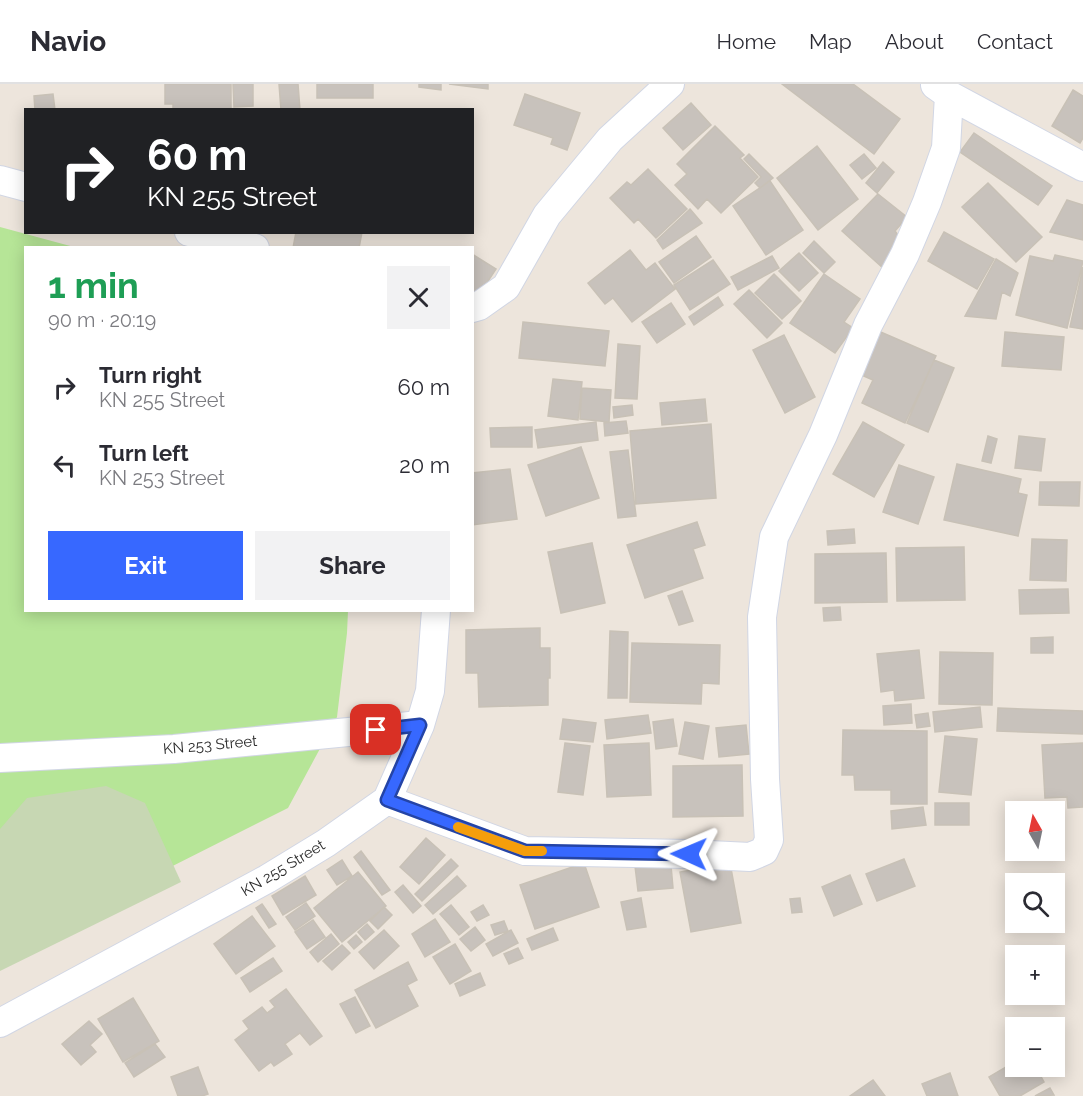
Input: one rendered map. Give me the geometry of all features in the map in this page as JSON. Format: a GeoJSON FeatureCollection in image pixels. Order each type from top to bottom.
{"type":"FeatureCollection","features":[{"type":"Feature","properties":{"kind":"street"},"geometry":{"type":"LineString","coordinates":[[474,307],[506,287],[547,214],[610,139],[670,84]]}},
{"type":"Feature","properties":{"kind":"street"},"geometry":{"type":"LineString","coordinates":[[941,89],[1083,167]]}},
{"type":"Feature","properties":{"kind":"street"},"geometry":{"type":"LineString","coordinates":[[436,612],[430,691],[420,725],[387,800],[525,851],[750,857],[764,851],[769,840],[765,779],[762,617],[774,537],[823,435],[868,326],[905,254],[927,202],[945,148],[941,89]]}},
{"type":"Feature","properties":{"kind":"street"},"geometry":{"type":"LineString","coordinates":[[0,180],[24,186]]}},
{"type":"Feature","properties":{"kind":"street"},"geometry":{"type":"LineString","coordinates":[[197,234],[247,246]]}},
{"type":"Feature","properties":{"kind":"street","name":"KN 253 Street"},"geometry":{"type":"LineString","coordinates":[[0,758],[174,749],[420,725]]}},
{"type":"Feature","properties":{"kind":"street","name":"KN 255 Street"},"geometry":{"type":"LineString","coordinates":[[0,1023],[267,879],[326,843],[387,800]]}},
{"type":"Feature","properties":{"kind":"green space"},"geometry":{"type":"Polygon","coordinates":[[[0,227],[70,246],[24,246],[24,612],[348,612],[337,717],[288,808],[0,953],[0,227]]]}},
{"type":"Feature","properties":{"kind":"green space"},"geometry":{"type":"Polygon","coordinates":[[[106,786],[145,803],[181,882],[0,971],[0,829],[27,798],[106,786]]]}},
{"type":"Feature","properties":{"kind":"building"},"geometry":{"type":"Polygon","coordinates":[[[165,84],[231,84],[231,108],[173,108],[173,104],[165,104],[165,84]]]}},
{"type":"Feature","properties":{"kind":"building"},"geometry":{"type":"Polygon","coordinates":[[[233,84],[253,84],[253,106],[234,107],[233,84]]]}},
{"type":"Feature","properties":{"kind":"building"},"geometry":{"type":"Polygon","coordinates":[[[279,84],[298,84],[300,108],[281,108],[279,84]]]}},
{"type":"Feature","properties":{"kind":"building"},"geometry":{"type":"Polygon","coordinates":[[[317,84],[373,84],[373,98],[317,98],[317,84]]]}},
{"type":"Feature","properties":{"kind":"building"},"geometry":{"type":"Polygon","coordinates":[[[419,84],[441,84],[441,90],[419,87],[419,84]]]}},
{"type":"Feature","properties":{"kind":"building"},"geometry":{"type":"Polygon","coordinates":[[[449,84],[488,84],[488,89],[449,84]]]}},
{"type":"Feature","properties":{"kind":"building"},"geometry":{"type":"Polygon","coordinates":[[[782,84],[853,84],[900,119],[874,154],[782,84]]]}},
{"type":"Feature","properties":{"kind":"building"},"geometry":{"type":"Polygon","coordinates":[[[1073,90],[1083,96],[1083,138],[1080,143],[1052,126],[1073,90]]]}},
{"type":"Feature","properties":{"kind":"building"},"geometry":{"type":"Polygon","coordinates":[[[53,94],[55,108],[35,108],[34,96],[53,94]]]}},
{"type":"Feature","properties":{"kind":"building"},"geometry":{"type":"Polygon","coordinates":[[[525,94],[580,113],[567,150],[551,144],[553,138],[514,125],[525,94]]]}},
{"type":"Feature","properties":{"kind":"building"},"geometry":{"type":"Polygon","coordinates":[[[691,103],[711,125],[683,150],[663,128],[691,103]]]}},
{"type":"Feature","properties":{"kind":"building"},"geometry":{"type":"Polygon","coordinates":[[[715,126],[744,155],[740,158],[758,177],[721,213],[707,199],[698,209],[675,185],[687,174],[677,164],[715,126]]]}},
{"type":"Feature","properties":{"kind":"building"},"geometry":{"type":"Polygon","coordinates":[[[974,133],[1052,186],[1038,205],[960,152],[974,133]]]}},
{"type":"Feature","properties":{"kind":"building"},"geometry":{"type":"Polygon","coordinates":[[[817,146],[858,199],[818,230],[777,178],[817,146]]]}},
{"type":"Feature","properties":{"kind":"building"},"geometry":{"type":"Polygon","coordinates":[[[749,154],[773,178],[760,188],[755,183],[761,177],[744,159],[749,154]]]}},
{"type":"Feature","properties":{"kind":"building"},"geometry":{"type":"Polygon","coordinates":[[[864,154],[876,168],[862,179],[850,165],[864,154]]]}},
{"type":"Feature","properties":{"kind":"building"},"geometry":{"type":"Polygon","coordinates":[[[883,162],[894,172],[877,193],[866,183],[883,162]]]}},
{"type":"Feature","properties":{"kind":"building"},"geometry":{"type":"Polygon","coordinates":[[[648,169],[687,209],[656,238],[638,219],[634,223],[610,198],[627,182],[631,185],[648,169]]]}},
{"type":"Feature","properties":{"kind":"building"},"geometry":{"type":"Polygon","coordinates":[[[770,181],[803,230],[766,255],[733,206],[770,181]]]}},
{"type":"Feature","properties":{"kind":"building"},"geometry":{"type":"Polygon","coordinates":[[[988,183],[1042,237],[1016,262],[962,207],[988,183]]]}},
{"type":"Feature","properties":{"kind":"building"},"geometry":{"type":"Polygon","coordinates":[[[878,194],[907,217],[895,231],[903,242],[884,269],[842,231],[878,194]]]}},
{"type":"Feature","properties":{"kind":"building"},"geometry":{"type":"Polygon","coordinates":[[[1067,200],[1083,205],[1083,240],[1050,232],[1067,200]]]}},
{"type":"Feature","properties":{"kind":"building"},"geometry":{"type":"Polygon","coordinates":[[[690,209],[702,223],[663,249],[657,240],[690,209]]]}},
{"type":"Feature","properties":{"kind":"building"},"geometry":{"type":"Polygon","coordinates":[[[944,232],[994,259],[977,289],[928,261],[944,232]]]}},
{"type":"Feature","properties":{"kind":"building"},"geometry":{"type":"Polygon","coordinates":[[[296,234],[362,234],[359,246],[293,246],[296,234]]]}},
{"type":"Feature","properties":{"kind":"building"},"geometry":{"type":"Polygon","coordinates":[[[696,236],[711,257],[674,283],[659,262],[696,236]]]}},
{"type":"Feature","properties":{"kind":"building"},"geometry":{"type":"Polygon","coordinates":[[[814,241],[835,262],[824,273],[803,253],[814,241]]]}},
{"type":"Feature","properties":{"kind":"building"},"geometry":{"type":"Polygon","coordinates":[[[630,250],[646,270],[655,263],[675,289],[632,322],[613,298],[605,304],[588,283],[630,250]]]}},
{"type":"Feature","properties":{"kind":"building"},"geometry":{"type":"Polygon","coordinates":[[[799,253],[818,273],[799,291],[779,271],[799,253]]]}},
{"type":"Feature","properties":{"kind":"building"},"geometry":{"type":"Polygon","coordinates":[[[474,255],[496,269],[474,300],[474,255]]]}},
{"type":"Feature","properties":{"kind":"building"},"geometry":{"type":"Polygon","coordinates":[[[1055,255],[1083,261],[1067,328],[1016,315],[1030,256],[1053,261],[1055,255]]]}},
{"type":"Feature","properties":{"kind":"building"},"geometry":{"type":"Polygon","coordinates":[[[772,256],[779,268],[738,290],[731,277],[772,256]]]}},
{"type":"Feature","properties":{"kind":"building"},"geometry":{"type":"Polygon","coordinates":[[[996,259],[1018,273],[1010,296],[1002,292],[996,319],[965,316],[996,259]]]}},
{"type":"Feature","properties":{"kind":"building"},"geometry":{"type":"Polygon","coordinates":[[[713,260],[730,284],[690,310],[674,285],[713,260]]]}},
{"type":"Feature","properties":{"kind":"building"},"geometry":{"type":"Polygon","coordinates":[[[1083,267],[1083,329],[1070,327],[1083,267]]]}},
{"type":"Feature","properties":{"kind":"building"},"geometry":{"type":"Polygon","coordinates":[[[774,274],[801,301],[782,319],[755,293],[774,274]]]}},
{"type":"Feature","properties":{"kind":"building"},"geometry":{"type":"Polygon","coordinates":[[[824,274],[860,299],[844,322],[853,328],[835,353],[790,323],[824,274]]]}},
{"type":"Feature","properties":{"kind":"building"},"geometry":{"type":"Polygon","coordinates":[[[749,290],[782,323],[767,338],[734,304],[749,290]]]}},
{"type":"Feature","properties":{"kind":"building"},"geometry":{"type":"Polygon","coordinates":[[[718,297],[723,305],[694,325],[689,317],[718,297]]]}},
{"type":"Feature","properties":{"kind":"building"},"geometry":{"type":"Polygon","coordinates":[[[671,303],[685,324],[657,343],[642,322],[671,303]]]}},
{"type":"Feature","properties":{"kind":"building"},"geometry":{"type":"Polygon","coordinates":[[[523,322],[609,331],[605,366],[519,358],[523,322]]]}},
{"type":"Feature","properties":{"kind":"building"},"geometry":{"type":"Polygon","coordinates":[[[876,330],[936,356],[905,423],[862,403],[873,380],[857,373],[876,330]]]}},
{"type":"Feature","properties":{"kind":"building"},"geometry":{"type":"Polygon","coordinates":[[[1005,332],[1064,337],[1061,370],[1002,366],[1005,332]]]}},
{"type":"Feature","properties":{"kind":"building"},"geometry":{"type":"Polygon","coordinates":[[[784,335],[815,397],[785,413],[753,350],[784,335]]]}},
{"type":"Feature","properties":{"kind":"building"},"geometry":{"type":"Polygon","coordinates":[[[618,344],[640,346],[637,399],[615,398],[618,344]]]}},
{"type":"Feature","properties":{"kind":"building"},"geometry":{"type":"Polygon","coordinates":[[[934,360],[954,368],[928,432],[907,423],[934,360]]]}},
{"type":"Feature","properties":{"kind":"building"},"geometry":{"type":"Polygon","coordinates":[[[553,379],[582,382],[578,420],[548,416],[553,379]]]}},
{"type":"Feature","properties":{"kind":"building"},"geometry":{"type":"Polygon","coordinates":[[[582,388],[611,390],[609,422],[580,419],[582,388]]]}},
{"type":"Feature","properties":{"kind":"building"},"geometry":{"type":"Polygon","coordinates":[[[705,399],[707,421],[662,425],[660,403],[705,399]]]}},
{"type":"Feature","properties":{"kind":"building"},"geometry":{"type":"Polygon","coordinates":[[[632,405],[633,415],[614,418],[613,407],[632,405]]]}},
{"type":"Feature","properties":{"kind":"building"},"geometry":{"type":"Polygon","coordinates":[[[626,421],[628,433],[605,436],[604,423],[626,421]]]}},
{"type":"Feature","properties":{"kind":"building"},"geometry":{"type":"Polygon","coordinates":[[[596,422],[598,440],[538,448],[535,430],[596,422]]]}},
{"type":"Feature","properties":{"kind":"building"},"geometry":{"type":"Polygon","coordinates":[[[863,422],[904,445],[874,497],[833,474],[863,422]]]}},
{"type":"Feature","properties":{"kind":"building"},"geometry":{"type":"Polygon","coordinates":[[[711,424],[716,498],[636,504],[630,431],[711,424]]]}},
{"type":"Feature","properties":{"kind":"building"},"geometry":{"type":"Polygon","coordinates":[[[532,427],[532,447],[491,447],[490,428],[532,427]]]}},
{"type":"Feature","properties":{"kind":"building"},"geometry":{"type":"Polygon","coordinates":[[[988,436],[997,439],[991,463],[982,461],[988,436]]]}},
{"type":"Feature","properties":{"kind":"building"},"geometry":{"type":"Polygon","coordinates":[[[1019,436],[1045,439],[1041,471],[1015,468],[1019,436]]]}},
{"type":"Feature","properties":{"kind":"building"},"geometry":{"type":"Polygon","coordinates":[[[581,447],[599,498],[546,516],[528,465],[581,447]]]}},
{"type":"Feature","properties":{"kind":"building"},"geometry":{"type":"Polygon","coordinates":[[[628,450],[636,516],[618,518],[610,452],[628,450]]]}},
{"type":"Feature","properties":{"kind":"building"},"geometry":{"type":"Polygon","coordinates":[[[957,464],[1021,479],[1018,493],[1027,495],[1018,536],[944,520],[957,464]]]}},
{"type":"Feature","properties":{"kind":"building"},"geometry":{"type":"Polygon","coordinates":[[[899,465],[934,477],[918,524],[883,512],[899,465]]]}},
{"type":"Feature","properties":{"kind":"building"},"geometry":{"type":"Polygon","coordinates":[[[510,469],[517,519],[474,525],[474,473],[510,469]]]}},
{"type":"Feature","properties":{"kind":"building"},"geometry":{"type":"Polygon","coordinates":[[[1040,482],[1080,482],[1079,506],[1039,505],[1040,482]]]}},
{"type":"Feature","properties":{"kind":"building"},"geometry":{"type":"Polygon","coordinates":[[[697,522],[705,545],[693,549],[703,578],[645,598],[627,545],[697,522]]]}},
{"type":"Feature","properties":{"kind":"building"},"geometry":{"type":"Polygon","coordinates":[[[854,529],[855,543],[828,545],[827,531],[854,529]]]}},
{"type":"Feature","properties":{"kind":"building"},"geometry":{"type":"Polygon","coordinates":[[[1032,539],[1067,540],[1066,581],[1030,580],[1032,539]]]}},
{"type":"Feature","properties":{"kind":"building"},"geometry":{"type":"Polygon","coordinates":[[[592,543],[605,603],[561,613],[548,552],[592,543]]]}},
{"type":"Feature","properties":{"kind":"building"},"geometry":{"type":"Polygon","coordinates":[[[964,547],[965,600],[897,601],[896,548],[964,547]]]}},
{"type":"Feature","properties":{"kind":"building"},"geometry":{"type":"Polygon","coordinates":[[[886,553],[887,602],[815,603],[815,554],[886,553]]]}},
{"type":"Feature","properties":{"kind":"building"},"geometry":{"type":"Polygon","coordinates":[[[1068,589],[1069,613],[1020,614],[1019,590],[1068,589]]]}},
{"type":"Feature","properties":{"kind":"building"},"geometry":{"type":"Polygon","coordinates":[[[682,591],[693,621],[679,625],[668,596],[682,591]]]}},
{"type":"Feature","properties":{"kind":"building"},"geometry":{"type":"Polygon","coordinates":[[[840,607],[841,620],[824,621],[823,608],[840,607]]]}},
{"type":"Feature","properties":{"kind":"building"},"geometry":{"type":"Polygon","coordinates":[[[540,628],[540,648],[550,648],[548,705],[479,707],[478,673],[466,673],[466,630],[540,628]]]}},
{"type":"Feature","properties":{"kind":"building"},"geometry":{"type":"Polygon","coordinates":[[[610,631],[628,632],[627,698],[608,698],[610,631]]]}},
{"type":"Feature","properties":{"kind":"building"},"geometry":{"type":"Polygon","coordinates":[[[1053,637],[1053,653],[1031,653],[1031,638],[1053,637]]]}},
{"type":"Feature","properties":{"kind":"building"},"geometry":{"type":"Polygon","coordinates":[[[632,643],[720,645],[719,684],[702,683],[701,704],[630,702],[632,643]]]}},
{"type":"Feature","properties":{"kind":"building"},"geometry":{"type":"Polygon","coordinates":[[[919,650],[924,698],[895,701],[894,690],[881,692],[877,654],[919,650]]]}},
{"type":"Feature","properties":{"kind":"building"},"geometry":{"type":"Polygon","coordinates":[[[940,652],[993,653],[992,705],[939,704],[940,652]]]}},
{"type":"Feature","properties":{"kind":"building"},"geometry":{"type":"Polygon","coordinates":[[[911,704],[912,723],[884,725],[883,706],[911,704]]]}},
{"type":"Feature","properties":{"kind":"building"},"geometry":{"type":"Polygon","coordinates":[[[980,707],[982,727],[935,732],[933,712],[980,707]]]}},
{"type":"Feature","properties":{"kind":"building"},"geometry":{"type":"Polygon","coordinates":[[[998,708],[1083,711],[1083,734],[997,731],[998,708]]]}},
{"type":"Feature","properties":{"kind":"building"},"geometry":{"type":"Polygon","coordinates":[[[928,713],[930,726],[917,728],[915,715],[928,713]]]}},
{"type":"Feature","properties":{"kind":"building"},"geometry":{"type":"Polygon","coordinates":[[[648,715],[651,733],[607,739],[605,720],[648,715]]]}},
{"type":"Feature","properties":{"kind":"building"},"geometry":{"type":"Polygon","coordinates":[[[563,719],[596,723],[593,742],[560,739],[563,719]]]}},
{"type":"Feature","properties":{"kind":"building"},"geometry":{"type":"Polygon","coordinates":[[[673,719],[677,746],[656,749],[653,722],[673,719]]]}},
{"type":"Feature","properties":{"kind":"building"},"geometry":{"type":"Polygon","coordinates":[[[685,722],[709,726],[703,759],[679,754],[685,722]]]}},
{"type":"Feature","properties":{"kind":"building"},"geometry":{"type":"Polygon","coordinates":[[[746,725],[749,754],[719,757],[716,728],[746,725]]]}},
{"type":"Feature","properties":{"kind":"building"},"geometry":{"type":"Polygon","coordinates":[[[843,730],[927,731],[927,804],[891,804],[891,790],[855,790],[854,775],[842,775],[843,730]]]}},
{"type":"Feature","properties":{"kind":"building"},"geometry":{"type":"Polygon","coordinates":[[[945,736],[977,739],[971,795],[939,792],[945,736]]]}},
{"type":"Feature","properties":{"kind":"building"},"geometry":{"type":"Polygon","coordinates":[[[565,743],[590,746],[583,795],[558,792],[565,743]]]}},
{"type":"Feature","properties":{"kind":"building"},"geometry":{"type":"Polygon","coordinates":[[[649,743],[651,795],[607,797],[604,745],[649,743]]]}},
{"type":"Feature","properties":{"kind":"building"},"geometry":{"type":"Polygon","coordinates":[[[1083,743],[1083,807],[1068,808],[1067,797],[1045,798],[1042,745],[1083,743]]]}},
{"type":"Feature","properties":{"kind":"building"},"geometry":{"type":"Polygon","coordinates":[[[742,765],[743,816],[673,817],[673,766],[742,765]]]}},
{"type":"Feature","properties":{"kind":"building"},"geometry":{"type":"Polygon","coordinates":[[[935,803],[969,803],[969,825],[935,825],[935,803]]]}},
{"type":"Feature","properties":{"kind":"building"},"geometry":{"type":"Polygon","coordinates":[[[923,807],[926,825],[892,829],[891,811],[923,807]]]}},
{"type":"Feature","properties":{"kind":"building"},"geometry":{"type":"Polygon","coordinates":[[[426,838],[445,855],[419,884],[400,867],[426,838]]]}},
{"type":"Feature","properties":{"kind":"building"},"geometry":{"type":"Polygon","coordinates":[[[361,851],[390,890],[382,895],[354,857],[361,851]]]}},
{"type":"Feature","properties":{"kind":"building"},"geometry":{"type":"Polygon","coordinates":[[[670,854],[673,888],[638,891],[634,858],[670,854]]]}},
{"type":"Feature","properties":{"kind":"building"},"geometry":{"type":"Polygon","coordinates":[[[451,859],[458,866],[422,901],[415,894],[451,859]]]}},
{"type":"Feature","properties":{"kind":"building"},"geometry":{"type":"Polygon","coordinates":[[[904,859],[915,886],[877,901],[866,874],[904,859]]]}},
{"type":"Feature","properties":{"kind":"building"},"geometry":{"type":"Polygon","coordinates":[[[342,860],[352,876],[337,885],[327,870],[342,860]]]}},
{"type":"Feature","properties":{"kind":"building"},"geometry":{"type":"Polygon","coordinates":[[[584,863],[599,907],[535,929],[520,885],[584,863]]]}},
{"type":"Feature","properties":{"kind":"building"},"geometry":{"type":"Polygon","coordinates":[[[730,863],[741,923],[691,932],[680,872],[730,863]]]}},
{"type":"Feature","properties":{"kind":"building"},"geometry":{"type":"Polygon","coordinates":[[[358,872],[386,906],[342,942],[314,908],[358,872]]]}},
{"type":"Feature","properties":{"kind":"building"},"geometry":{"type":"Polygon","coordinates":[[[850,875],[862,904],[834,916],[822,887],[850,875]]]}},
{"type":"Feature","properties":{"kind":"building"},"geometry":{"type":"Polygon","coordinates":[[[305,876],[316,895],[283,915],[272,896],[305,876]]]}},
{"type":"Feature","properties":{"kind":"building"},"geometry":{"type":"Polygon","coordinates":[[[457,876],[466,886],[433,914],[425,905],[457,876]]]}},
{"type":"Feature","properties":{"kind":"building"},"geometry":{"type":"Polygon","coordinates":[[[403,885],[421,906],[413,913],[395,892],[403,885]]]}},
{"type":"Feature","properties":{"kind":"building"},"geometry":{"type":"Polygon","coordinates":[[[641,898],[646,927],[627,930],[621,902],[641,898]]]}},
{"type":"Feature","properties":{"kind":"building"},"geometry":{"type":"Polygon","coordinates":[[[800,898],[802,912],[792,913],[790,899],[800,898]]]}},
{"type":"Feature","properties":{"kind":"building"},"geometry":{"type":"Polygon","coordinates":[[[306,903],[315,916],[295,930],[286,917],[306,903]]]}},
{"type":"Feature","properties":{"kind":"building"},"geometry":{"type":"Polygon","coordinates":[[[262,904],[276,924],[269,928],[256,908],[262,904]]]}},
{"type":"Feature","properties":{"kind":"building"},"geometry":{"type":"Polygon","coordinates":[[[451,905],[469,927],[459,935],[440,914],[451,905]]]}},
{"type":"Feature","properties":{"kind":"building"},"geometry":{"type":"Polygon","coordinates":[[[483,905],[489,915],[477,921],[471,912],[483,905]]]}},
{"type":"Feature","properties":{"kind":"building"},"geometry":{"type":"Polygon","coordinates":[[[384,907],[392,915],[378,929],[370,921],[384,907]]]}},
{"type":"Feature","properties":{"kind":"building"},"geometry":{"type":"Polygon","coordinates":[[[252,916],[275,946],[236,974],[214,944],[252,916]]]}},
{"type":"Feature","properties":{"kind":"building"},"geometry":{"type":"Polygon","coordinates":[[[435,919],[450,942],[425,957],[412,934],[435,919]]]}},
{"type":"Feature","properties":{"kind":"building"},"geometry":{"type":"Polygon","coordinates":[[[313,920],[325,937],[307,949],[295,932],[313,920]]]}},
{"type":"Feature","properties":{"kind":"building"},"geometry":{"type":"Polygon","coordinates":[[[504,921],[508,931],[495,935],[491,925],[504,921]]]}},
{"type":"Feature","properties":{"kind":"building"},"geometry":{"type":"Polygon","coordinates":[[[367,924],[374,932],[365,940],[358,932],[367,924]]]}},
{"type":"Feature","properties":{"kind":"building"},"geometry":{"type":"Polygon","coordinates":[[[475,927],[485,940],[471,951],[460,939],[475,927]]]}},
{"type":"Feature","properties":{"kind":"building"},"geometry":{"type":"Polygon","coordinates":[[[553,928],[558,940],[532,950],[527,939],[553,928]]]}},
{"type":"Feature","properties":{"kind":"building"},"geometry":{"type":"Polygon","coordinates":[[[384,930],[399,946],[374,969],[359,952],[384,930]]]}},
{"type":"Feature","properties":{"kind":"building"},"geometry":{"type":"Polygon","coordinates":[[[511,930],[518,943],[493,956],[486,944],[511,930]]]}},
{"type":"Feature","properties":{"kind":"building"},"geometry":{"type":"Polygon","coordinates":[[[331,934],[339,944],[318,962],[310,952],[331,934]]]}},
{"type":"Feature","properties":{"kind":"building"},"geometry":{"type":"Polygon","coordinates":[[[356,935],[362,942],[354,949],[348,942],[356,935]]]}},
{"type":"Feature","properties":{"kind":"building"},"geometry":{"type":"Polygon","coordinates":[[[455,944],[471,971],[450,984],[433,957],[455,944]]]}},
{"type":"Feature","properties":{"kind":"building"},"geometry":{"type":"Polygon","coordinates":[[[342,945],[350,953],[332,970],[323,961],[342,945]]]}},
{"type":"Feature","properties":{"kind":"building"},"geometry":{"type":"Polygon","coordinates":[[[518,948],[523,958],[509,964],[504,954],[518,948]]]}},
{"type":"Feature","properties":{"kind":"building"},"geometry":{"type":"Polygon","coordinates":[[[273,958],[282,971],[250,992],[241,978],[273,958]]]}},
{"type":"Feature","properties":{"kind":"building"},"geometry":{"type":"Polygon","coordinates":[[[408,962],[417,980],[407,985],[418,1006],[376,1028],[355,990],[408,962]]]}},
{"type":"Feature","properties":{"kind":"building"},"geometry":{"type":"Polygon","coordinates":[[[480,973],[485,985],[460,996],[455,984],[480,973]]]}},
{"type":"Feature","properties":{"kind":"building"},"geometry":{"type":"Polygon","coordinates":[[[286,989],[322,1036],[310,1045],[300,1033],[285,1044],[292,1054],[274,1066],[271,1062],[259,1071],[235,1040],[249,1029],[243,1021],[262,1007],[267,1013],[275,1007],[270,1001],[286,989]]]}},
{"type":"Feature","properties":{"kind":"building"},"geometry":{"type":"Polygon","coordinates":[[[355,997],[370,1026],[356,1033],[340,1004],[355,997]]]}},
{"type":"Feature","properties":{"kind":"building"},"geometry":{"type":"Polygon","coordinates":[[[133,998],[159,1041],[123,1062],[98,1019],[133,998]]]}},
{"type":"Feature","properties":{"kind":"building"},"geometry":{"type":"Polygon","coordinates":[[[89,1021],[102,1034],[90,1045],[96,1052],[81,1065],[62,1044],[89,1021]]]}},
{"type":"Feature","properties":{"kind":"building"},"geometry":{"type":"Polygon","coordinates":[[[155,1044],[165,1057],[134,1077],[125,1063],[155,1044]]]}},
{"type":"Feature","properties":{"kind":"building"},"geometry":{"type":"Polygon","coordinates":[[[198,1067],[208,1094],[178,1096],[171,1077],[198,1067]]]}},
{"type":"Feature","properties":{"kind":"building"},"geometry":{"type":"Polygon","coordinates":[[[1005,1068],[1005,1077],[1041,1077],[1044,1082],[1020,1096],[1000,1096],[989,1077],[1005,1068]]]}},
{"type":"Feature","properties":{"kind":"building"},"geometry":{"type":"Polygon","coordinates":[[[950,1073],[958,1096],[927,1096],[922,1084],[950,1073]]]}},
{"type":"Feature","properties":{"kind":"building"},"geometry":{"type":"Polygon","coordinates":[[[873,1080],[885,1096],[850,1096],[873,1080]]]}},
{"type":"Feature","properties":{"kind":"building"},"geometry":{"type":"Polygon","coordinates":[[[1050,1088],[1054,1095],[1035,1096],[1050,1088]]]}},
{"type":"Feature","properties":{"kind":"slow traffic"},"geometry":{"type":"LineString","coordinates":[[458,827],[525,851],[542,851]]}},
{"type":"Feature","properties":{"kind":"route"},"geometry":{"type":"LineString","coordinates":[[376,730],[420,725],[387,800],[525,851],[689,854]]}}]}
